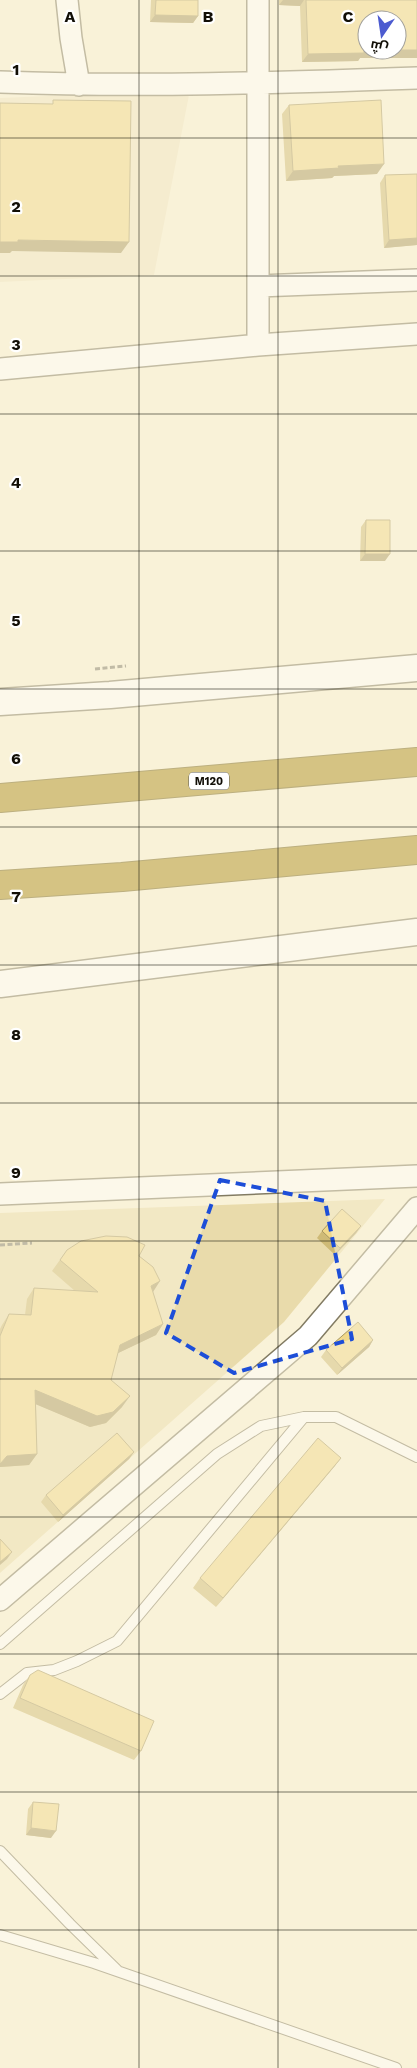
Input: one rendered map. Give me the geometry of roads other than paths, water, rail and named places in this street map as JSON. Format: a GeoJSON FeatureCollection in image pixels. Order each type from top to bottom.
{"type":"FeatureCollection","features":[{"type":"Feature","properties":{"kind":"highway","name":"M120"},"geometry":{"type":"LineString","coordinates":[[0,798],[417,762]]}},
{"type":"Feature","properties":{"kind":"highway"},"geometry":{"type":"LineString","coordinates":[[0,886],[122,877],[417,850]]}},
{"type":"Feature","properties":{"kind":"street"},"geometry":{"type":"LineString","coordinates":[[67,0],[79,85]]}},
{"type":"Feature","properties":{"kind":"street"},"geometry":{"type":"LineString","coordinates":[[258,0],[258,345]]}},
{"type":"Feature","properties":{"kind":"street"},"geometry":{"type":"LineString","coordinates":[[0,82],[79,85],[258,83],[417,78]]}},
{"type":"Feature","properties":{"kind":"street"},"geometry":{"type":"LineString","coordinates":[[258,286],[417,280]]}},
{"type":"Feature","properties":{"kind":"street"},"geometry":{"type":"LineString","coordinates":[[0,369],[258,345],[417,334]]}},
{"type":"Feature","properties":{"kind":"street"},"geometry":{"type":"LineString","coordinates":[[0,702],[120,694],[417,668]]}},
{"type":"Feature","properties":{"kind":"street"},"geometry":{"type":"LineString","coordinates":[[0,984],[417,932]]}},
{"type":"Feature","properties":{"kind":"street"},"geometry":{"type":"LineString","coordinates":[[0,1194],[417,1176]]}},
{"type":"Feature","properties":{"kind":"street"},"geometry":{"type":"LineString","coordinates":[[0,1600],[308,1336],[417,1208]]}},
{"type":"Feature","properties":{"kind":"lane"},"geometry":{"type":"LineString","coordinates":[[0,1694],[27,1673],[54,1670],[77,1662],[117,1640],[304,1417]]}},
{"type":"Feature","properties":{"kind":"lane"},"geometry":{"type":"LineString","coordinates":[[0,1644],[217,1454],[261,1426],[304,1417],[336,1417],[417,1457]]}},
{"type":"Feature","properties":{"kind":"lane"},"geometry":{"type":"LineString","coordinates":[[0,1851],[70,1924],[120,1972]]}},
{"type":"Feature","properties":{"kind":"lane"},"geometry":{"type":"LineString","coordinates":[[0,1935],[120,1972],[396,2068]]}}]}
